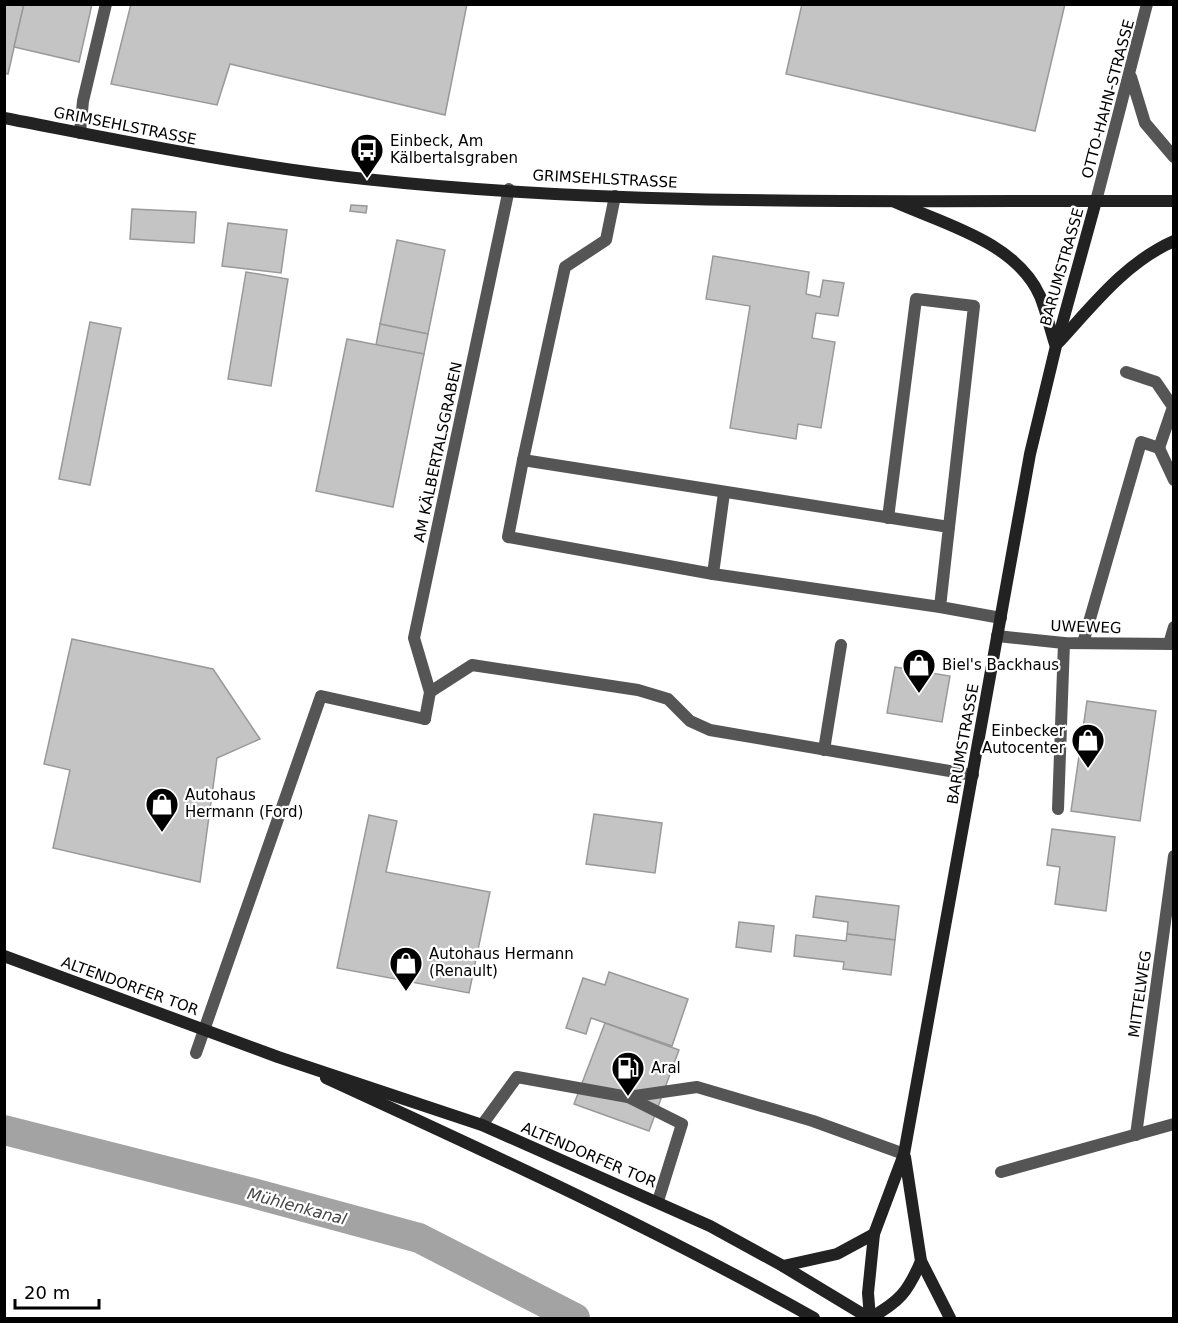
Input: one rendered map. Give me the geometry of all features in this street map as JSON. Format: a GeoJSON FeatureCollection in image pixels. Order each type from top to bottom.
{"type":"FeatureCollection","features":[{"type":"Feature","properties":{"kind":"main road","name":"GRIMSEHLSTRASSE"},"geometry":{"type":"LineString","coordinates":[[4,118],[80,133],[367,179],[689,199],[1173,201]]}},
{"type":"Feature","properties":{"kind":"main road"},"geometry":{"type":"LineString","coordinates":[[891,200],[990,244],[1021,267],[1039,294],[1056,345],[1105,291],[1132,267],[1173,241]]}},
{"type":"Feature","properties":{"kind":"main road","name":"BARUMSTRASSE"},"geometry":{"type":"LineString","coordinates":[[870,1318],[868,1293],[874,1234],[904,1154],[1029,454],[1056,345],[1096,201]]}},
{"type":"Feature","properties":{"kind":"main road","name":"ALTENDORFER TOR"},"geometry":{"type":"LineString","coordinates":[[4,956],[278,1057],[482,1125],[658,1201],[783,1266],[870,1318]]}},
{"type":"Feature","properties":{"kind":"main road","name":"ALTENDORFER TOR"},"geometry":{"type":"LineString","coordinates":[[278,1057],[570,1190],[716,1263],[814,1318]]}},
{"type":"Feature","properties":{"kind":"main road","name":"BARUMSTRASSE"},"geometry":{"type":"LineString","coordinates":[[904,1154],[921,1261],[950,1318]]}},
{"type":"Feature","properties":{"kind":"main road"},"geometry":{"type":"LineString","coordinates":[[783,1266],[837,1254],[874,1234]]}},
{"type":"Feature","properties":{"kind":"main road"},"geometry":{"type":"LineString","coordinates":[[870,1318],[894,1305],[910,1287],[921,1261]]}},
{"type":"Feature","properties":{"kind":"street"},"geometry":{"type":"LineString","coordinates":[[80,133],[83,101],[106,4]]}},
{"type":"Feature","properties":{"kind":"street","name":"OTTO-HAHN-STRASSE"},"geometry":{"type":"LineString","coordinates":[[1096,201],[1131,76],[1147,4]]}},
{"type":"Feature","properties":{"kind":"street"},"geometry":{"type":"LineString","coordinates":[[1131,76],[1145,123],[1173,157]]}},
{"type":"Feature","properties":{"kind":"street","name":"AM KÄLBERTALSGRABEN"},"geometry":{"type":"LineString","coordinates":[[204,1030],[321,696],[424,719],[430,692],[414,638],[510,189]]}},
{"type":"Feature","properties":{"kind":"street"},"geometry":{"type":"LineString","coordinates":[[615,196],[606,240],[565,267],[508,537],[713,574],[1001,618]]}},
{"type":"Feature","properties":{"kind":"street"},"geometry":{"type":"LineString","coordinates":[[888,518],[916,298],[974,306],[940,608]]}},
{"type":"Feature","properties":{"kind":"street"},"geometry":{"type":"LineString","coordinates":[[1126,372],[1156,382],[1173,407],[1159,448],[1173,480]]}},
{"type":"Feature","properties":{"kind":"street"},"geometry":{"type":"LineString","coordinates":[[1083,643],[1141,442],[1159,448]]}},
{"type":"Feature","properties":{"kind":"street"},"geometry":{"type":"LineString","coordinates":[[523,460],[949,527]]}},
{"type":"Feature","properties":{"kind":"street"},"geometry":{"type":"LineString","coordinates":[[713,574],[724,493]]}},
{"type":"Feature","properties":{"kind":"street"},"geometry":{"type":"LineString","coordinates":[[1171,644],[1173,627]]}},
{"type":"Feature","properties":{"kind":"street","name":"UWEWEG"},"geometry":{"type":"LineString","coordinates":[[998,636],[1064,643],[1171,644]]}},
{"type":"Feature","properties":{"kind":"street"},"geometry":{"type":"LineString","coordinates":[[1058,809],[1064,643]]}},
{"type":"Feature","properties":{"kind":"street"},"geometry":{"type":"LineString","coordinates":[[824,750],[841,645]]}},
{"type":"Feature","properties":{"kind":"street"},"geometry":{"type":"LineString","coordinates":[[430,692],[472,665],[638,690],[668,699],[690,721],[710,730],[973,775]]}},
{"type":"Feature","properties":{"kind":"street","name":"MITTELWEG"},"geometry":{"type":"LineString","coordinates":[[1136,1135],[1173,856]]}},
{"type":"Feature","properties":{"kind":"street"},"geometry":{"type":"LineString","coordinates":[[196,1053],[204,1030]]}},
{"type":"Feature","properties":{"kind":"street"},"geometry":{"type":"LineString","coordinates":[[482,1125],[517,1077],[628,1097],[682,1124],[658,1201]]}},
{"type":"Feature","properties":{"kind":"street"},"geometry":{"type":"LineString","coordinates":[[628,1097],[697,1087],[813,1121],[904,1154]]}},
{"type":"Feature","properties":{"kind":"street"},"geometry":{"type":"LineString","coordinates":[[1001,1172],[1173,1124]]}},
{"type":"Feature","properties":{"kind":"building"},"geometry":{"type":"Polygon","coordinates":[[[4,4],[24,4],[8,74],[4,73],[4,4]]]}},
{"type":"Feature","properties":{"kind":"building"},"geometry":{"type":"Polygon","coordinates":[[[24,4],[92,4],[79,62],[14,47],[24,4]]]}},
{"type":"Feature","properties":{"kind":"building"},"geometry":{"type":"Polygon","coordinates":[[[131,4],[467,4],[445,115],[230,64],[217,105],[111,84],[131,4]]]}},
{"type":"Feature","properties":{"kind":"building"},"geometry":{"type":"Polygon","coordinates":[[[802,4],[1065,4],[1035,131],[786,74],[802,4]]]}},
{"type":"Feature","properties":{"kind":"building"},"geometry":{"type":"Polygon","coordinates":[[[351,205],[367,206],[366,213],[350,211],[351,205]]]}},
{"type":"Feature","properties":{"kind":"building"},"geometry":{"type":"Polygon","coordinates":[[[132,209],[196,212],[194,243],[130,239],[132,209]]]}},
{"type":"Feature","properties":{"kind":"building"},"geometry":{"type":"Polygon","coordinates":[[[228,223],[287,230],[281,273],[222,266],[228,223]]]}},
{"type":"Feature","properties":{"kind":"building"},"geometry":{"type":"Polygon","coordinates":[[[397,240],[445,250],[428,334],[380,324],[397,240]]]}},
{"type":"Feature","properties":{"kind":"building"},"geometry":{"type":"Polygon","coordinates":[[[713,256],[809,272],[806,294],[820,297],[823,280],[844,283],[838,316],[816,313],[812,338],[835,342],[821,428],[798,424],[796,439],[730,428],[750,306],[706,299],[713,256]]]}},
{"type":"Feature","properties":{"kind":"building"},"geometry":{"type":"Polygon","coordinates":[[[246,272],[288,279],[271,386],[228,379],[246,272]]]}},
{"type":"Feature","properties":{"kind":"building"},"geometry":{"type":"Polygon","coordinates":[[[90,322],[121,328],[90,485],[59,479],[90,322]]]}},
{"type":"Feature","properties":{"kind":"building"},"geometry":{"type":"Polygon","coordinates":[[[380,324],[428,334],[424,354],[376,345],[380,324]]]}},
{"type":"Feature","properties":{"kind":"building"},"geometry":{"type":"Polygon","coordinates":[[[347,339],[424,354],[393,507],[316,491],[347,339]]]}},
{"type":"Feature","properties":{"kind":"building"},"geometry":{"type":"Polygon","coordinates":[[[72,639],[213,669],[260,739],[217,758],[200,882],[53,848],[70,770],[44,764],[72,639]]]}},
{"type":"Feature","properties":{"kind":"building","name":"Biel's Backhaus"},"geometry":{"type":"Polygon","coordinates":[[[895,667],[950,676],[942,722],[887,713],[895,667]]]}},
{"type":"Feature","properties":{"kind":"building"},"geometry":{"type":"Polygon","coordinates":[[[1087,701],[1156,711],[1140,821],[1071,811],[1087,701]]]}},
{"type":"Feature","properties":{"kind":"building"},"geometry":{"type":"Polygon","coordinates":[[[594,814],[662,823],[655,873],[586,864],[594,814]]]}},
{"type":"Feature","properties":{"kind":"building"},"geometry":{"type":"Polygon","coordinates":[[[369,815],[397,821],[386,872],[490,892],[469,993],[337,968],[369,815]]]}},
{"type":"Feature","properties":{"kind":"building"},"geometry":{"type":"Polygon","coordinates":[[[1052,829],[1115,837],[1106,911],[1055,904],[1060,867],[1047,865],[1052,829]]]}},
{"type":"Feature","properties":{"kind":"building"},"geometry":{"type":"Polygon","coordinates":[[[816,896],[899,906],[895,940],[847,934],[848,922],[813,917],[816,896]]]}},
{"type":"Feature","properties":{"kind":"building"},"geometry":{"type":"Polygon","coordinates":[[[739,922],[774,926],[771,952],[736,947],[739,922]]]}},
{"type":"Feature","properties":{"kind":"building"},"geometry":{"type":"Polygon","coordinates":[[[847,934],[895,940],[891,975],[843,969],[844,962],[794,956],[796,935],[846,941],[847,934]]]}},
{"type":"Feature","properties":{"kind":"building"},"geometry":{"type":"Polygon","coordinates":[[[609,972],[688,999],[672,1046],[591,1018],[586,1034],[566,1028],[583,978],[605,985],[609,972]]]}},
{"type":"Feature","properties":{"kind":"building"},"geometry":{"type":"Polygon","coordinates":[[[605,1023],[679,1050],[649,1131],[574,1104],[605,1023]]]}},
{"type":"Feature","properties":{"kind":"waterway","name":"Mühlenkanal"},"geometry":{"type":"LineString","coordinates":[[4,1130],[419,1238],[575,1318]]}},
{"type":"Feature","properties":{"kind":"place","name":"Einbeck, Am Kälbertalsgraben"},"geometry":{"type":"Point","coordinates":[367,179]}},
{"type":"Feature","properties":{"kind":"place","name":"Biel's Backhaus"},"geometry":{"type":"Point","coordinates":[919,694]}},
{"type":"Feature","properties":{"kind":"place","name":"Einbecker Autocenter"},"geometry":{"type":"Point","coordinates":[1088,769]}},
{"type":"Feature","properties":{"kind":"place","name":"Autohaus Hermann (Ford)"},"geometry":{"type":"Point","coordinates":[162,833]}},
{"type":"Feature","properties":{"kind":"place","name":"Autohaus Hermann (Renault)"},"geometry":{"type":"Point","coordinates":[406,992]}},
{"type":"Feature","properties":{"kind":"place","name":"Aral"},"geometry":{"type":"Point","coordinates":[628,1097]}}]}
